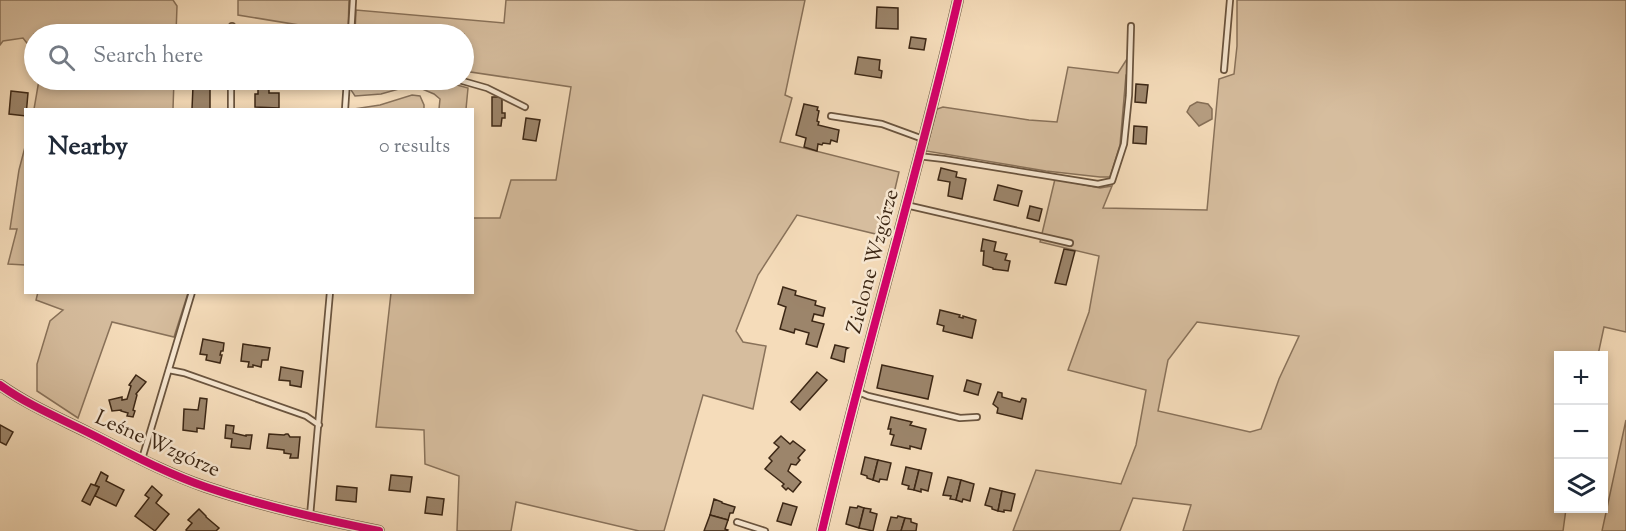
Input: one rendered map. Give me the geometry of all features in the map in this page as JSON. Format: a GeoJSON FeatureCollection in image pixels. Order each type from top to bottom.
{"type":"FeatureCollection","features":[{"type":"Feature","properties":{"kind":"street","name":"Zielone Wzgórze"},"geometry":{"type":"LineString","coordinates":[[822,531],[958,0]]}},
{"type":"Feature","properties":{"kind":"street","name":"Leśne Wzgórze"},"geometry":{"type":"LineString","coordinates":[[0,385],[26,402],[170,473],[205,486],[310,516],[379,531]]}},
{"type":"Feature","properties":{"kind":"lane"},"geometry":{"type":"LineString","coordinates":[[352,24],[353,0]]}},
{"type":"Feature","properties":{"kind":"lane"},"geometry":{"type":"LineString","coordinates":[[1224,70],[1230,0]]}},
{"type":"Feature","properties":{"kind":"lane"},"geometry":{"type":"LineString","coordinates":[[918,156],[1098,184],[1112,181],[1124,144],[1129,95],[1131,27]]}},
{"type":"Feature","properties":{"kind":"lane"},"geometry":{"type":"LineString","coordinates":[[474,84],[487,88],[525,107]]}},
{"type":"Feature","properties":{"kind":"lane"},"geometry":{"type":"LineString","coordinates":[[231,90],[231,108]]}},
{"type":"Feature","properties":{"kind":"lane"},"geometry":{"type":"LineString","coordinates":[[345,108],[346,90]]}},
{"type":"Feature","properties":{"kind":"lane"},"geometry":{"type":"LineString","coordinates":[[831,116],[882,124],[923,139]]}},
{"type":"Feature","properties":{"kind":"lane"},"geometry":{"type":"LineString","coordinates":[[906,204],[1070,243]]}},
{"type":"Feature","properties":{"kind":"lane"},"geometry":{"type":"LineString","coordinates":[[142,459],[191,294]]}},
{"type":"Feature","properties":{"kind":"lane"},"geometry":{"type":"LineString","coordinates":[[310,516],[330,294]]}},
{"type":"Feature","properties":{"kind":"lane"},"geometry":{"type":"LineString","coordinates":[[168,370],[184,373],[306,416],[319,425]]}},
{"type":"Feature","properties":{"kind":"lane"},"geometry":{"type":"LineString","coordinates":[[856,391],[868,396],[960,418],[977,417]]}},
{"type":"Feature","properties":{"kind":"lane"},"geometry":{"type":"LineString","coordinates":[[736,522],[765,531]]}},
{"type":"Feature","properties":{"kind":"shaded area"},"geometry":{"type":"Polygon","coordinates":[[[0,0],[173,0],[177,6],[176,24],[24,24],[24,39],[3,41],[0,45],[0,0]]]}},
{"type":"Feature","properties":{"kind":"shaded area"},"geometry":{"type":"Polygon","coordinates":[[[238,0],[349,0],[348,24],[293,24],[238,15],[238,0]]]}},
{"type":"Feature","properties":{"kind":"shaded area"},"geometry":{"type":"Polygon","coordinates":[[[506,0],[805,0],[785,95],[792,98],[780,142],[899,172],[884,236],[797,215],[758,275],[736,331],[743,342],[766,346],[753,409],[703,395],[664,531],[639,531],[516,502],[511,531],[457,531],[459,476],[425,464],[424,430],[376,427],[391,294],[474,294],[474,218],[500,218],[511,180],[556,180],[571,87],[474,72],[474,24],[355,24],[356,10],[504,23],[506,0]]]}},
{"type":"Feature","properties":{"kind":"shaded area"},"geometry":{"type":"Polygon","coordinates":[[[1237,0],[1626,0],[1626,332],[1604,327],[1599,351],[1554,351],[1554,513],[1565,513],[1563,531],[1183,531],[1191,505],[1133,498],[1120,531],[1013,531],[1036,470],[1121,484],[1136,445],[1146,390],[1068,370],[1089,312],[1099,256],[1040,242],[1055,179],[1100,188],[1112,186],[1103,208],[1207,210],[1219,79],[1234,74],[1237,46],[1237,0]],[[1197,322],[1168,360],[1158,411],[1250,432],[1261,429],[1279,379],[1299,336],[1197,322]]]}},
{"type":"Feature","properties":{"kind":"shaded area"},"geometry":{"type":"Polygon","coordinates":[[[1127,59],[1132,72],[1126,75],[1120,145],[1110,177],[1046,171],[926,151],[937,109],[943,107],[1057,122],[1068,67],[1118,73],[1127,59]]]}},
{"type":"Feature","properties":{"kind":"shaded area"},"geometry":{"type":"Polygon","coordinates":[[[37,90],[174,90],[173,108],[34,108],[37,90]]]}},
{"type":"Feature","properties":{"kind":"shaded area"},"geometry":{"type":"Polygon","coordinates":[[[351,90],[395,90],[381,94],[355,96],[351,90]]]}},
{"type":"Feature","properties":{"kind":"shaded area"},"geometry":{"type":"Polygon","coordinates":[[[425,90],[468,90],[466,108],[439,108],[440,99],[425,90]]]}},
{"type":"Feature","properties":{"kind":"shaded area"},"geometry":{"type":"Polygon","coordinates":[[[412,95],[420,96],[424,108],[360,108],[380,105],[412,95]]]}},
{"type":"Feature","properties":{"kind":"shaded area"},"geometry":{"type":"Polygon","coordinates":[[[1197,102],[1208,104],[1212,109],[1212,119],[1199,126],[1187,112],[1190,106],[1197,102]]]}},
{"type":"Feature","properties":{"kind":"shaded area"},"geometry":{"type":"Polygon","coordinates":[[[24,151],[24,265],[8,264],[17,229],[10,229],[24,151]]]}},
{"type":"Feature","properties":{"kind":"shaded area"},"geometry":{"type":"Polygon","coordinates":[[[38,294],[188,294],[174,337],[112,322],[78,418],[37,391],[37,364],[50,321],[63,310],[36,300],[38,294]]]}},
{"type":"Feature","properties":{"kind":"shaded area"},"geometry":{"type":"Polygon","coordinates":[[[1626,420],[1626,531],[1602,531],[1606,513],[1608,513],[1608,503],[1626,420]]]}},
{"type":"Feature","properties":{"kind":"building"},"geometry":{"type":"Polygon","coordinates":[[[877,7],[898,8],[898,29],[876,28],[877,7]]]}},
{"type":"Feature","properties":{"kind":"building"},"geometry":{"type":"Polygon","coordinates":[[[911,37],[926,39],[924,50],[909,48],[911,37]]]}},
{"type":"Feature","properties":{"kind":"building"},"geometry":{"type":"Polygon","coordinates":[[[858,57],[880,60],[881,78],[855,74],[858,57]]]}},
{"type":"Feature","properties":{"kind":"building"},"geometry":{"type":"Polygon","coordinates":[[[1136,84],[1148,85],[1146,103],[1135,102],[1136,84]]]}},
{"type":"Feature","properties":{"kind":"building"},"geometry":{"type":"Polygon","coordinates":[[[193,90],[210,90],[210,108],[192,108],[193,90]]]}},
{"type":"Feature","properties":{"kind":"building"},"geometry":{"type":"Polygon","coordinates":[[[258,90],[279,93],[279,108],[255,107],[255,94],[258,94],[258,90]]]}},
{"type":"Feature","properties":{"kind":"building"},"geometry":{"type":"Polygon","coordinates":[[[11,91],[28,93],[24,116],[9,114],[11,91]]]}},
{"type":"Feature","properties":{"kind":"building"},"geometry":{"type":"Polygon","coordinates":[[[492,97],[502,97],[502,113],[505,113],[505,118],[502,118],[501,126],[492,126],[492,97]]]}},
{"type":"Feature","properties":{"kind":"building"},"geometry":{"type":"Polygon","coordinates":[[[804,104],[818,107],[818,125],[839,130],[837,142],[831,140],[830,144],[818,144],[817,151],[804,147],[806,138],[796,135],[804,104]]]}},
{"type":"Feature","properties":{"kind":"building"},"geometry":{"type":"Polygon","coordinates":[[[526,118],[540,120],[536,141],[523,139],[526,118]]]}},
{"type":"Feature","properties":{"kind":"building"},"geometry":{"type":"Polygon","coordinates":[[[1134,126],[1147,127],[1146,144],[1133,143],[1134,126]]]}},
{"type":"Feature","properties":{"kind":"building"},"geometry":{"type":"Polygon","coordinates":[[[941,168],[957,172],[956,177],[966,179],[962,199],[948,196],[950,182],[938,180],[941,168]]]}},
{"type":"Feature","properties":{"kind":"building"},"geometry":{"type":"Polygon","coordinates":[[[998,185],[1022,191],[1018,206],[994,200],[998,185]]]}},
{"type":"Feature","properties":{"kind":"building"},"geometry":{"type":"Polygon","coordinates":[[[1030,206],[1042,209],[1039,221],[1027,218],[1030,206]]]}},
{"type":"Feature","properties":{"kind":"building"},"geometry":{"type":"Polygon","coordinates":[[[983,239],[996,242],[994,251],[1007,254],[1005,260],[1010,261],[1008,271],[983,265],[984,251],[981,251],[983,239]]]}},
{"type":"Feature","properties":{"kind":"building"},"geometry":{"type":"Polygon","coordinates":[[[1064,249],[1075,251],[1066,285],[1055,283],[1064,249]]]}},
{"type":"Feature","properties":{"kind":"building"},"geometry":{"type":"Polygon","coordinates":[[[783,287],[796,291],[795,295],[816,301],[815,305],[825,308],[823,316],[814,314],[812,321],[824,324],[817,347],[806,344],[809,333],[795,329],[794,333],[780,329],[786,307],[778,304],[783,287]]]}},
{"type":"Feature","properties":{"kind":"building"},"geometry":{"type":"Polygon","coordinates":[[[940,310],[976,320],[972,338],[943,331],[944,326],[937,324],[940,310]]]}},
{"type":"Feature","properties":{"kind":"building"},"geometry":{"type":"Polygon","coordinates":[[[203,339],[224,343],[220,363],[206,360],[207,355],[200,354],[203,339]]]}},
{"type":"Feature","properties":{"kind":"building"},"geometry":{"type":"Polygon","coordinates":[[[243,344],[270,348],[268,360],[262,360],[261,367],[253,365],[253,367],[248,367],[249,362],[241,361],[243,344]]]}},
{"type":"Feature","properties":{"kind":"building"},"geometry":{"type":"Polygon","coordinates":[[[835,345],[848,348],[844,362],[831,358],[835,345]]]}},
{"type":"Feature","properties":{"kind":"building"},"geometry":{"type":"Polygon","coordinates":[[[882,365],[933,376],[928,399],[877,388],[882,365]]]}},
{"type":"Feature","properties":{"kind":"building"},"geometry":{"type":"Polygon","coordinates":[[[281,367],[303,371],[301,387],[290,385],[290,381],[279,380],[281,367]]]}},
{"type":"Feature","properties":{"kind":"building"},"geometry":{"type":"Polygon","coordinates":[[[817,372],[827,380],[800,410],[791,402],[817,372]]]}},
{"type":"Feature","properties":{"kind":"building"},"geometry":{"type":"Polygon","coordinates":[[[136,375],[146,382],[136,394],[133,417],[127,416],[128,413],[121,410],[112,411],[109,400],[122,397],[122,400],[127,399],[131,386],[129,385],[136,375]]]}},
{"type":"Feature","properties":{"kind":"building"},"geometry":{"type":"Polygon","coordinates":[[[967,380],[981,384],[978,395],[964,391],[967,380]]]}},
{"type":"Feature","properties":{"kind":"building"},"geometry":{"type":"Polygon","coordinates":[[[998,392],[1002,393],[1002,397],[1020,402],[1022,398],[1026,399],[1022,419],[997,413],[998,408],[993,404],[998,392]]]}},
{"type":"Feature","properties":{"kind":"building"},"geometry":{"type":"Polygon","coordinates":[[[200,398],[207,399],[204,429],[197,428],[197,432],[183,430],[184,409],[198,410],[200,398]]]}},
{"type":"Feature","properties":{"kind":"building"},"geometry":{"type":"Polygon","coordinates":[[[891,417],[912,422],[910,425],[926,429],[921,449],[891,445],[894,435],[890,434],[891,429],[888,429],[891,417]]]}},
{"type":"Feature","properties":{"kind":"building"},"geometry":{"type":"Polygon","coordinates":[[[0,425],[13,432],[6,445],[0,442],[0,425]]]}},
{"type":"Feature","properties":{"kind":"building"},"geometry":{"type":"Polygon","coordinates":[[[226,425],[234,426],[233,433],[252,435],[250,449],[231,447],[232,439],[225,438],[226,425]]]}},
{"type":"Feature","properties":{"kind":"building"},"geometry":{"type":"Polygon","coordinates":[[[269,434],[288,434],[290,437],[300,437],[298,458],[290,458],[291,454],[284,453],[284,450],[267,448],[269,434]]]}},
{"type":"Feature","properties":{"kind":"building"},"geometry":{"type":"Polygon","coordinates":[[[781,436],[790,444],[793,441],[805,450],[798,458],[800,460],[796,465],[791,464],[788,471],[801,482],[793,492],[788,488],[786,490],[782,486],[784,484],[765,469],[772,461],[769,458],[779,447],[774,443],[781,436]]]}},
{"type":"Feature","properties":{"kind":"building"},"geometry":{"type":"Polygon","coordinates":[[[865,457],[878,460],[873,480],[861,474],[865,457]]]}},
{"type":"Feature","properties":{"kind":"building"},"geometry":{"type":"Polygon","coordinates":[[[878,460],[891,463],[887,480],[880,479],[879,482],[873,480],[878,460]]]}},
{"type":"Feature","properties":{"kind":"building"},"geometry":{"type":"Polygon","coordinates":[[[906,467],[919,470],[914,490],[902,484],[906,467]]]}},
{"type":"Feature","properties":{"kind":"building"},"geometry":{"type":"Polygon","coordinates":[[[919,470],[932,473],[928,491],[914,490],[919,470]]]}},
{"type":"Feature","properties":{"kind":"building"},"geometry":{"type":"Polygon","coordinates":[[[101,472],[108,476],[106,481],[124,490],[116,506],[95,496],[99,487],[95,485],[101,472]]]}},
{"type":"Feature","properties":{"kind":"building"},"geometry":{"type":"Polygon","coordinates":[[[391,475],[412,477],[410,492],[389,490],[391,475]]]}},
{"type":"Feature","properties":{"kind":"building"},"geometry":{"type":"Polygon","coordinates":[[[948,477],[961,480],[956,500],[950,499],[951,496],[943,495],[948,477]]]}},
{"type":"Feature","properties":{"kind":"building"},"geometry":{"type":"Polygon","coordinates":[[[961,480],[974,484],[970,501],[956,500],[961,480]]]}},
{"type":"Feature","properties":{"kind":"building"},"geometry":{"type":"Polygon","coordinates":[[[91,484],[99,487],[90,505],[82,501],[91,484]]]}},
{"type":"Feature","properties":{"kind":"building"},"geometry":{"type":"Polygon","coordinates":[[[152,486],[162,495],[156,503],[169,514],[155,531],[135,516],[149,498],[145,495],[152,486]]]}},
{"type":"Feature","properties":{"kind":"building"},"geometry":{"type":"Polygon","coordinates":[[[337,486],[357,488],[356,502],[336,500],[337,486]]]}},
{"type":"Feature","properties":{"kind":"building"},"geometry":{"type":"Polygon","coordinates":[[[990,488],[1002,491],[998,511],[985,505],[990,488]]]}},
{"type":"Feature","properties":{"kind":"building"},"geometry":{"type":"Polygon","coordinates":[[[1002,491],[1015,494],[1011,511],[998,511],[1002,491]]]}},
{"type":"Feature","properties":{"kind":"building"},"geometry":{"type":"Polygon","coordinates":[[[427,497],[444,499],[442,515],[425,513],[427,497]]]}},
{"type":"Feature","properties":{"kind":"building"},"geometry":{"type":"Polygon","coordinates":[[[714,499],[735,507],[728,520],[710,515],[714,499]]]}},
{"type":"Feature","properties":{"kind":"building"},"geometry":{"type":"Polygon","coordinates":[[[783,503],[797,507],[791,525],[777,521],[783,503]]]}},
{"type":"Feature","properties":{"kind":"building"},"geometry":{"type":"Polygon","coordinates":[[[858,506],[864,508],[859,528],[846,524],[850,507],[857,508],[858,506]]]}},
{"type":"Feature","properties":{"kind":"building"},"geometry":{"type":"Polygon","coordinates":[[[864,508],[871,509],[870,512],[877,514],[873,531],[859,528],[864,508]]]}},
{"type":"Feature","properties":{"kind":"building"},"geometry":{"type":"Polygon","coordinates":[[[199,509],[219,528],[216,531],[186,530],[192,523],[188,520],[199,509]]]}},
{"type":"Feature","properties":{"kind":"building"},"geometry":{"type":"Polygon","coordinates":[[[710,515],[728,520],[725,529],[728,530],[704,531],[710,515]]]}},
{"type":"Feature","properties":{"kind":"building"},"geometry":{"type":"Polygon","coordinates":[[[898,516],[905,518],[901,531],[887,531],[891,517],[897,518],[898,516]]]}},
{"type":"Feature","properties":{"kind":"building"},"geometry":{"type":"Polygon","coordinates":[[[905,518],[917,524],[916,531],[901,531],[905,518]]]}},
{"type":"Feature","properties":{"kind":"cycle path"},"geometry":{"type":"LineString","coordinates":[[822,531],[958,0]]}},
{"type":"Feature","properties":{"kind":"cycle path"},"geometry":{"type":"LineString","coordinates":[[0,385],[44,411],[146,462],[191,481],[270,506],[379,531]]}}]}
